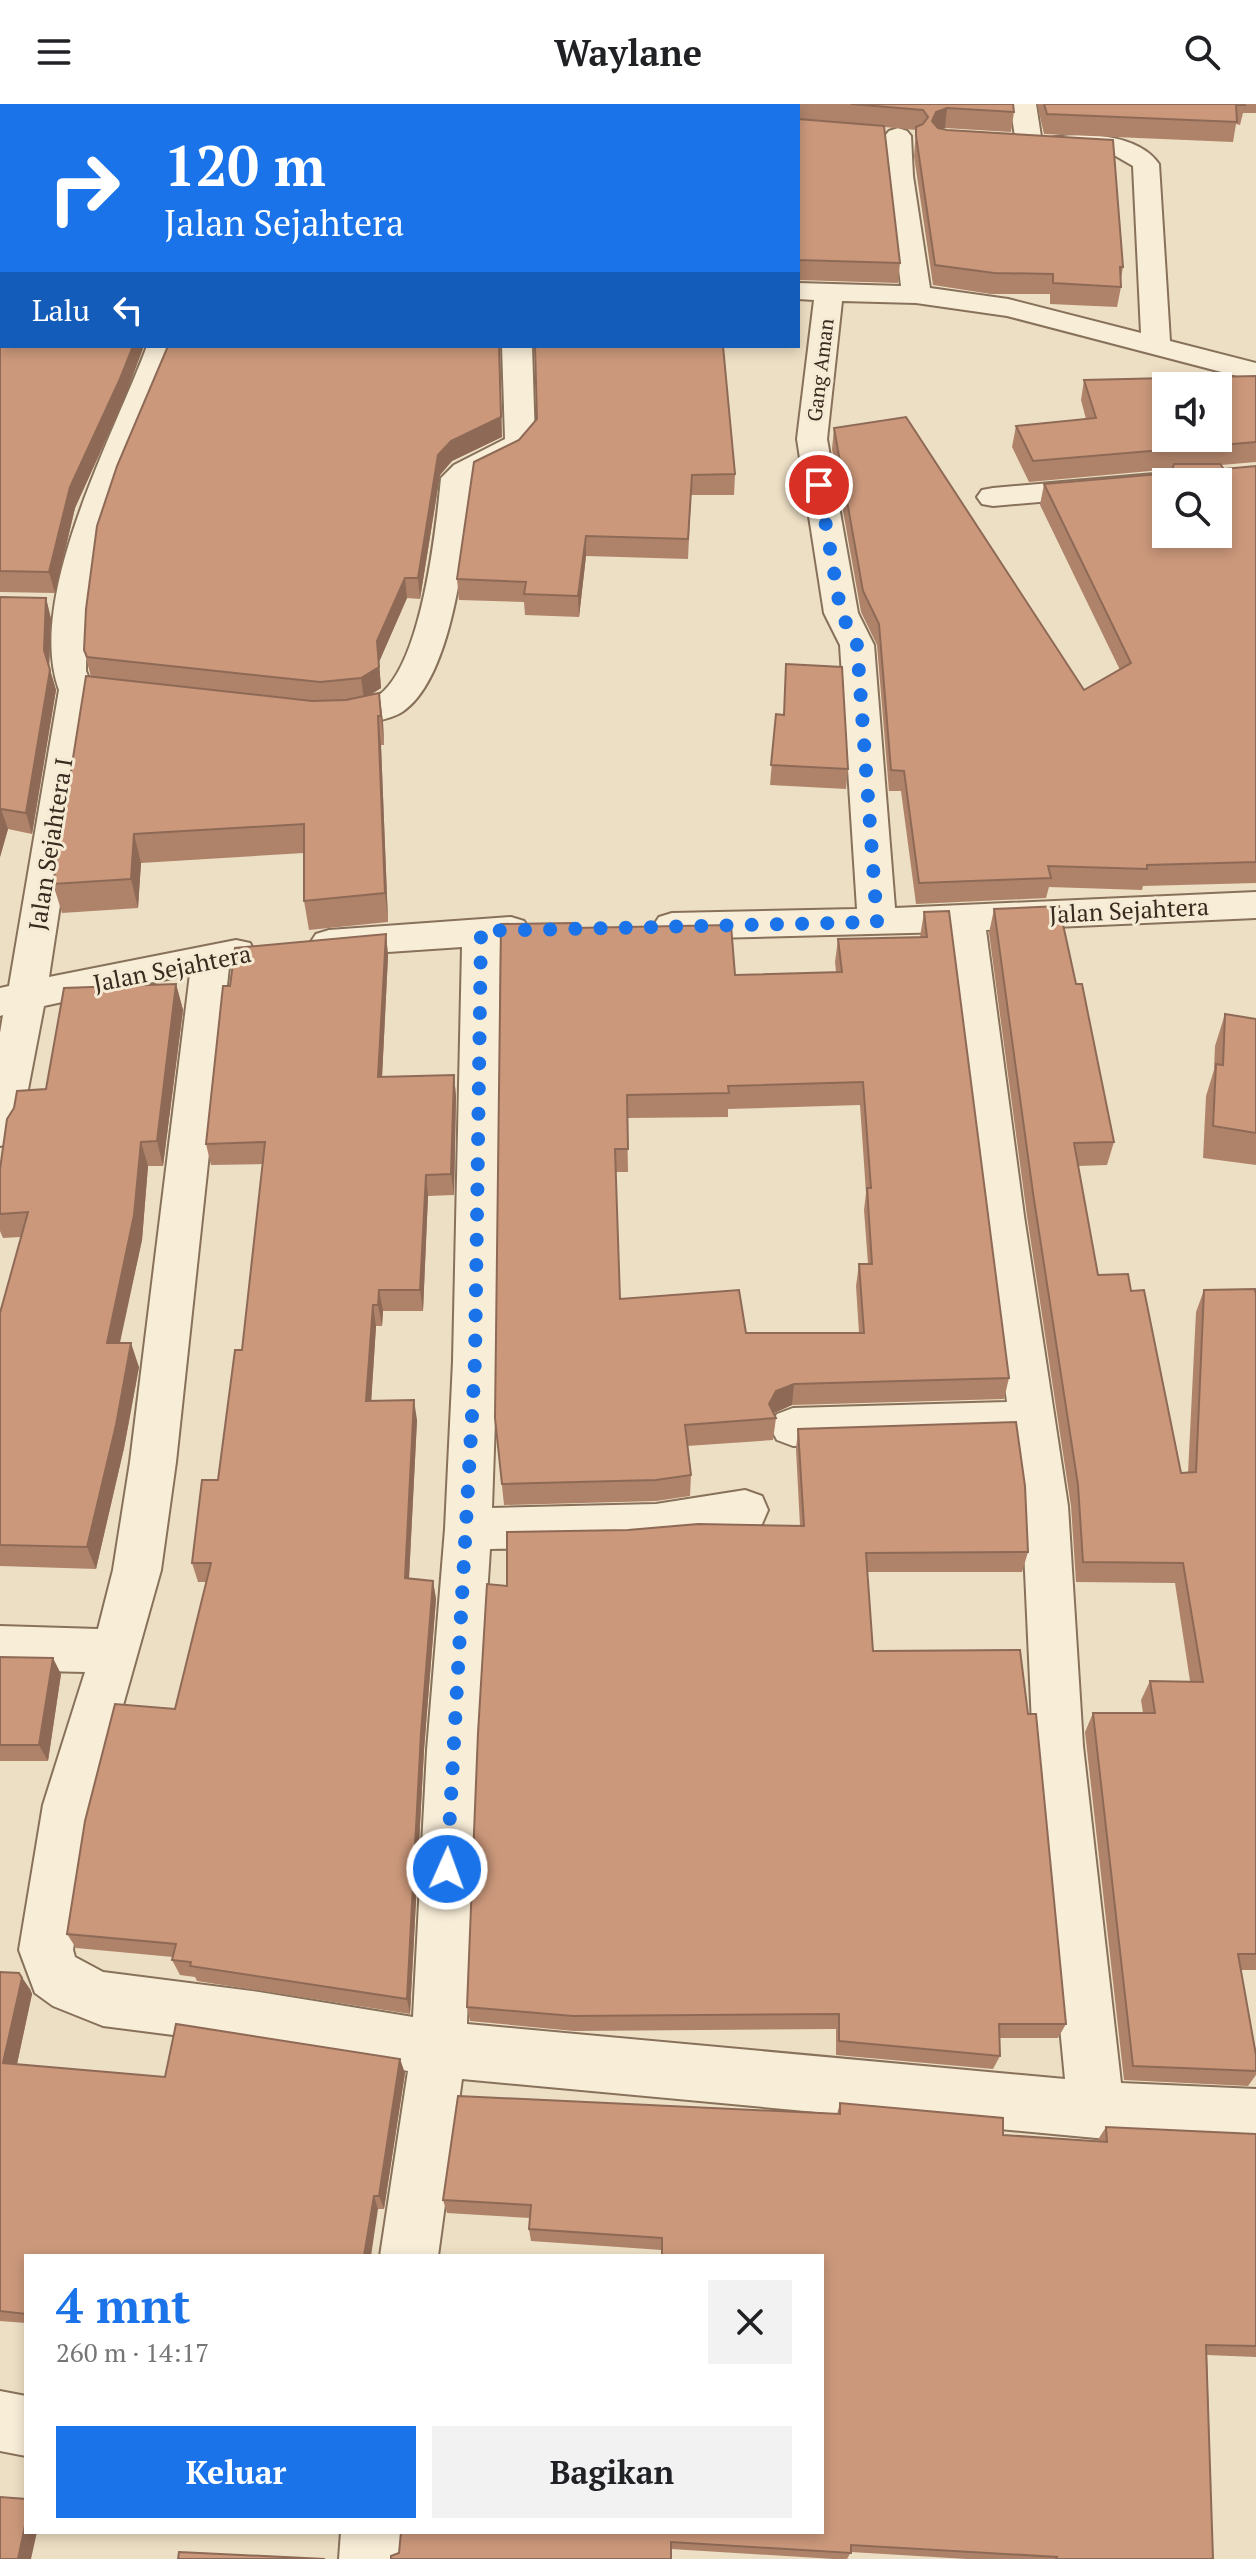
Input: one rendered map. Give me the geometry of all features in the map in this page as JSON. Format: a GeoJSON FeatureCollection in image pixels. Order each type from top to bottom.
{"type":"FeatureCollection","features":[{"type":"Feature","properties":{"kind":"street"},"geometry":{"type":"LineString","coordinates":[[1023,104],[1029,143]]}},
{"type":"Feature","properties":{"kind":"street"},"geometry":{"type":"LineString","coordinates":[[894,136],[914,255],[916,295]]}},
{"type":"Feature","properties":{"kind":"street"},"geometry":{"type":"LineString","coordinates":[[1001,141],[1123,149],[1141,157],[1146,164],[1156,348]]}},
{"type":"Feature","properties":{"kind":"street"},"geometry":{"type":"LineString","coordinates":[[813,291],[916,295],[1008,308],[1256,372]]}},
{"type":"Feature","properties":{"kind":"street","name":"Gang Aman"},"geometry":{"type":"LineString","coordinates":[[813,291],[812,439],[841,613],[857,645],[877,922]]}},
{"type":"Feature","properties":{"kind":"street","name":"Jalan Sejahtera I"},"geometry":{"type":"LineString","coordinates":[[0,1131],[21,1040],[12,1000],[76,690],[69,671],[57,606],[161,348]]}},
{"type":"Feature","properties":{"kind":"street"},"geometry":{"type":"LineString","coordinates":[[292,713],[323,717],[358,715],[392,703],[409,683],[434,626],[457,478],[469,467],[509,451],[520,440],[517,348]]}},
{"type":"Feature","properties":{"kind":"street"},"geometry":{"type":"LineString","coordinates":[[993,497],[1152,483]]}},
{"type":"Feature","properties":{"kind":"street"},"geometry":{"type":"LineString","coordinates":[[76,690],[169,700]]}},
{"type":"Feature","properties":{"kind":"street","name":"Jalan Sejahtera"},"geometry":{"type":"LineString","coordinates":[[640,927],[877,922],[1256,905]]}},
{"type":"Feature","properties":{"kind":"street"},"geometry":{"type":"LineString","coordinates":[[965,916],[1045,1506],[1058,1746],[1096,2110]]}},
{"type":"Feature","properties":{"kind":"street","name":"Jalan Sejahtera"},"geometry":{"type":"LineString","coordinates":[[12,1000],[211,956],[481,931],[545,929]]}},
{"type":"Feature","properties":{"kind":"street"},"geometry":{"type":"LineString","coordinates":[[409,2254],[439,2049],[452,1750],[468,1529],[475,1361],[481,931]]}},
{"type":"Feature","properties":{"kind":"street"},"geometry":{"type":"LineString","coordinates":[[211,956],[153,1462],[144,1502],[137,1570],[69,1805],[46,1950],[54,1974],[72,1987],[103,1999],[259,2019],[439,2049],[1096,2110],[1256,2117]]}},
{"type":"Feature","properties":{"kind":"street"},"geometry":{"type":"LineString","coordinates":[[793,1427],[1031,1420]]}},
{"type":"Feature","properties":{"kind":"street"},"geometry":{"type":"LineString","coordinates":[[468,1529],[656,1524],[745,1510]]}},
{"type":"Feature","properties":{"kind":"street"},"geometry":{"type":"LineString","coordinates":[[0,1648],[116,1651]]}},
{"type":"Feature","properties":{"kind":"street"},"geometry":{"type":"LineString","coordinates":[[0,2421],[24,2426]]}},
{"type":"Feature","properties":{"kind":"street"},"geometry":{"type":"LineString","coordinates":[[370,2559],[372,2534]]}},
{"type":"Feature","properties":{"kind":"building"},"geometry":{"type":"Polygon","coordinates":[[[851,104],[1013,104],[1014,112],[947,108],[936,112],[932,121],[938,128],[947,130],[1113,140],[1123,267],[1120,267],[1121,287],[1053,283],[1053,274],[994,273],[935,265],[916,136],[916,127],[928,117],[923,110],[851,104]]]}},
{"type":"Feature","properties":{"kind":"building"},"geometry":{"type":"Polygon","coordinates":[[[1044,104],[1245,105],[1236,105],[1237,122],[1047,114],[1044,104]]]}},
{"type":"Feature","properties":{"kind":"building"},"geometry":{"type":"Polygon","coordinates":[[[800,119],[884,126],[900,263],[800,260],[800,119]]]}},
{"type":"Feature","properties":{"kind":"building"},"geometry":{"type":"Polygon","coordinates":[[[0,348],[132,348],[70,487],[49,572],[0,571],[0,348]]]}},
{"type":"Feature","properties":{"kind":"building"},"geometry":{"type":"Polygon","coordinates":[[[167,348],[499,348],[501,417],[451,441],[438,455],[418,578],[405,578],[377,641],[379,667],[361,678],[320,682],[87,657],[84,650],[86,609],[97,526],[117,466],[167,348]]]}},
{"type":"Feature","properties":{"kind":"building"},"geometry":{"type":"Polygon","coordinates":[[[535,348],[723,348],[735,474],[692,475],[688,539],[586,536],[578,596],[524,594],[526,582],[457,579],[474,462],[519,440],[537,419],[535,348]]]}},
{"type":"Feature","properties":{"kind":"building"},"geometry":{"type":"Polygon","coordinates":[[[1256,376],[1256,442],[1232,444],[1232,377],[1256,376]]]}},
{"type":"Feature","properties":{"kind":"building"},"geometry":{"type":"Polygon","coordinates":[[[1152,378],[1152,451],[1033,461],[1016,426],[1096,418],[1084,380],[1152,378]]]}},
{"type":"Feature","properties":{"kind":"building"},"geometry":{"type":"Polygon","coordinates":[[[906,417],[1084,690],[1131,663],[1044,484],[1152,475],[1152,548],[1232,548],[1232,468],[1256,466],[1256,862],[1147,865],[1147,869],[1048,866],[1051,878],[919,883],[904,771],[891,770],[879,624],[863,591],[834,428],[906,417]]]}},
{"type":"Feature","properties":{"kind":"building"},"geometry":{"type":"Polygon","coordinates":[[[1174,464],[1220,464],[1223,468],[1173,468],[1174,464]]]}},
{"type":"Feature","properties":{"kind":"building"},"geometry":{"type":"Polygon","coordinates":[[[0,597],[46,598],[44,650],[50,670],[26,813],[1,809],[0,814],[0,597]]]}},
{"type":"Feature","properties":{"kind":"building"},"geometry":{"type":"Polygon","coordinates":[[[786,664],[842,667],[848,769],[771,765],[776,714],[784,715],[786,664]]]}},
{"type":"Feature","properties":{"kind":"building"},"geometry":{"type":"Polygon","coordinates":[[[86,676],[312,701],[346,700],[379,693],[385,893],[304,901],[304,824],[134,834],[131,879],[53,884],[86,676]]]}},
{"type":"Feature","properties":{"kind":"building"},"geometry":{"type":"Polygon","coordinates":[[[1059,906],[1076,984],[1082,984],[1114,1142],[1074,1143],[1098,1275],[1128,1274],[1131,1291],[1144,1290],[1181,1473],[1196,1472],[1204,1290],[1255,1289],[1256,1954],[1238,1954],[1256,2055],[1256,2071],[1133,2066],[1093,1713],[1155,1713],[1150,1681],[1203,1682],[1183,1563],[1083,1562],[1078,1485],[994,909],[1059,906]]]}},
{"type":"Feature","properties":{"kind":"building"},"geometry":{"type":"Polygon","coordinates":[[[949,911],[1009,1378],[794,1384],[776,1391],[769,1404],[776,1418],[685,1425],[691,1475],[656,1480],[502,1484],[495,1418],[501,924],[573,923],[573,928],[731,925],[735,975],[842,972],[838,939],[927,937],[924,912],[949,911]],[[863,1082],[728,1086],[729,1093],[627,1095],[628,1149],[615,1149],[620,1299],[739,1290],[746,1333],[864,1333],[859,1264],[872,1264],[867,1188],[871,1188],[863,1082]]]}},
{"type":"Feature","properties":{"kind":"building"},"geometry":{"type":"Polygon","coordinates":[[[386,934],[378,1077],[454,1075],[451,1174],[426,1175],[420,1290],[379,1290],[378,1305],[373,1305],[366,1401],[414,1400],[405,1578],[433,1581],[421,1733],[407,1999],[190,1966],[191,1962],[172,1960],[176,1944],[67,1934],[85,1821],[115,1704],[175,1709],[211,1563],[192,1563],[202,1480],[218,1480],[235,1350],[242,1350],[265,1142],[206,1144],[223,986],[230,986],[235,948],[386,934]]]}},
{"type":"Feature","properties":{"kind":"building"},"geometry":{"type":"Polygon","coordinates":[[[176,984],[157,1141],[141,1142],[134,1215],[107,1343],[131,1343],[116,1425],[87,1547],[0,1545],[0,1313],[28,1212],[0,1214],[0,1169],[7,1119],[14,1108],[17,1091],[46,1089],[64,988],[176,984]]]}},
{"type":"Feature","properties":{"kind":"building"},"geometry":{"type":"Polygon","coordinates":[[[1225,1014],[1256,1019],[1256,1133],[1213,1126],[1216,1064],[1223,1065],[1225,1014]]]}},
{"type":"Feature","properties":{"kind":"building"},"geometry":{"type":"Polygon","coordinates":[[[1016,1422],[1025,1486],[1028,1552],[866,1553],[873,1651],[1020,1650],[1028,1714],[1036,1714],[1066,2024],[999,2024],[1000,2056],[839,2041],[839,2014],[573,2016],[467,2007],[487,1584],[507,1586],[507,1532],[628,1530],[698,1524],[804,1526],[798,1429],[1016,1422]]]}},
{"type":"Feature","properties":{"kind":"building"},"geometry":{"type":"Polygon","coordinates":[[[0,1657],[53,1658],[39,1745],[0,1745],[0,1657]]]}},
{"type":"Feature","properties":{"kind":"building"},"geometry":{"type":"Polygon","coordinates":[[[0,1972],[19,1973],[22,1978],[3,2063],[165,2077],[176,2024],[400,2059],[379,2196],[374,2196],[364,2254],[24,2254],[24,2314],[0,2311],[0,1972]]]}},
{"type":"Feature","properties":{"kind":"building"},"geometry":{"type":"Polygon","coordinates":[[[458,2096],[840,2114],[840,2103],[1003,2118],[1003,2135],[1107,2142],[1106,2127],[1256,2134],[1256,2346],[1206,2345],[1213,2559],[1056,2559],[851,2545],[851,2553],[671,2542],[671,2559],[391,2559],[399,2553],[401,2534],[824,2534],[824,2254],[662,2254],[662,2238],[529,2229],[531,2205],[443,2200],[458,2096]]]}},
{"type":"Feature","properties":{"kind":"building"},"geometry":{"type":"Polygon","coordinates":[[[0,2497],[24,2499],[24,2530],[18,2559],[0,2559],[0,2497]]]}},
{"type":"Feature","properties":{"kind":"building"},"geometry":{"type":"Polygon","coordinates":[[[179,2552],[325,2559],[178,2559],[179,2552]]]}},
{"type":"Feature","properties":{"kind":"route"},"geometry":{"type":"LineString","coordinates":[[447,1869],[475,1361],[481,931],[877,922],[857,645],[841,613],[819,485]]}}]}
